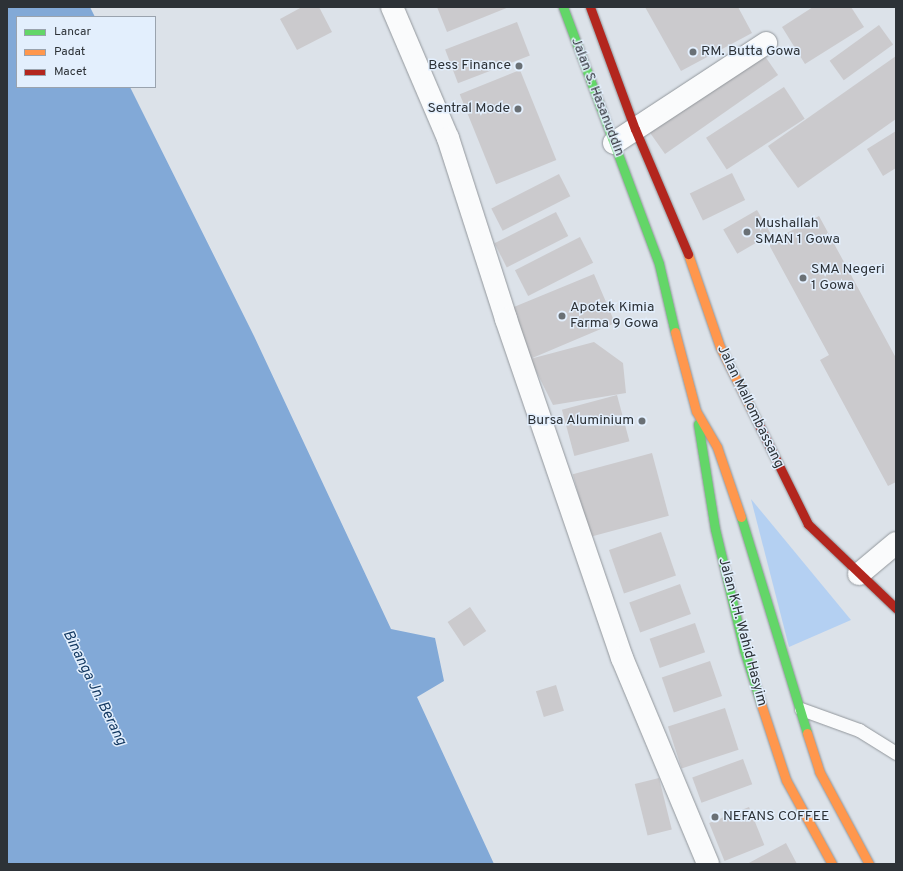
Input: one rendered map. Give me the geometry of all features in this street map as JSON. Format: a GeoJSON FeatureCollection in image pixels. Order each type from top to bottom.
{"type":"FeatureCollection","features":[{"type":"Feature","properties":{"kind":"highway","name":"Jalan S. Hasanuddin"},"geometry":{"type":"LineString","coordinates":[[563,7],[659,264],[685,377],[696,411]]}},
{"type":"Feature","properties":{"kind":"highway","name":"Jalan S. Hasanuddin"},"geometry":{"type":"LineString","coordinates":[[590,7],[635,129],[656,174]]}},
{"type":"Feature","properties":{"kind":"highway","name":"Jalan Mallombassang"},"geometry":{"type":"LineString","coordinates":[[656,174],[684,243],[720,347],[739,390],[808,524],[896,608]]}},
{"type":"Feature","properties":{"kind":"highway","name":"Jalan K.H. Wahid Hasyim"},"geometry":{"type":"LineString","coordinates":[[696,411],[717,447],[728,476],[819,771],[869,864]]}},
{"type":"Feature","properties":{"kind":"highway","name":"Jalan K.H. Wahid Hasyim"},"geometry":{"type":"LineString","coordinates":[[696,411],[715,529],[744,650],[786,780],[832,864]]}},
{"type":"Feature","properties":{"kind":"street"},"geometry":{"type":"LineString","coordinates":[[392,7],[448,138],[506,319],[622,658],[708,864]]}},
{"type":"Feature","properties":{"kind":"street"},"geometry":{"type":"LineString","coordinates":[[614,143],[766,43]]}},
{"type":"Feature","properties":{"kind":"street"},"geometry":{"type":"LineString","coordinates":[[859,574],[896,543]]}},
{"type":"Feature","properties":{"kind":"lane"},"geometry":{"type":"LineString","coordinates":[[801,709],[859,730],[896,753]]}},
{"type":"Feature","properties":{"kind":"shaded area"},"geometry":{"type":"Polygon","coordinates":[[[751,499],[851,620],[789,647],[751,499]]]}},
{"type":"Feature","properties":{"kind":"water","name":"Binanga Jn. Berang"},"geometry":{"type":"Polygon","coordinates":[[[7,7],[90,7],[94,16],[16,16],[16,88],[130,88],[254,336],[391,629],[435,638],[444,681],[417,697],[494,864],[7,864],[7,7]]]}},
{"type":"Feature","properties":{"kind":"building"},"geometry":{"type":"Polygon","coordinates":[[[302,7],[319,7],[332,32],[297,50],[280,19],[302,7]]]}},
{"type":"Feature","properties":{"kind":"building"},"geometry":{"type":"Polygon","coordinates":[[[437,7],[509,7],[447,32],[437,7]]]}},
{"type":"Feature","properties":{"kind":"building","name":"RM. Butta Gowa"},"geometry":{"type":"Polygon","coordinates":[[[645,7],[738,7],[752,33],[681,71],[645,7]]]}},
{"type":"Feature","properties":{"kind":"building"},"geometry":{"type":"Polygon","coordinates":[[[813,7],[851,7],[864,27],[805,64],[782,27],[813,7]]]}},
{"type":"Feature","properties":{"kind":"building"},"geometry":{"type":"Polygon","coordinates":[[[517,22],[530,56],[458,83],[445,50],[517,22]]]}},
{"type":"Feature","properties":{"kind":"building"},"geometry":{"type":"Polygon","coordinates":[[[879,25],[893,44],[844,80],[830,61],[879,25]]]}},
{"type":"Feature","properties":{"kind":"building"},"geometry":{"type":"Polygon","coordinates":[[[762,52],[778,75],[665,154],[649,131],[762,52]]]}},
{"type":"Feature","properties":{"kind":"building"},"geometry":{"type":"Polygon","coordinates":[[[896,56],[896,119],[798,188],[768,146],[896,56]]]}},
{"type":"Feature","properties":{"kind":"building"},"geometry":{"type":"Polygon","coordinates":[[[520,70],[556,160],[496,184],[460,94],[520,70]]]}},
{"type":"Feature","properties":{"kind":"building"},"geometry":{"type":"Polygon","coordinates":[[[784,87],[805,119],[727,170],[706,138],[784,87]]]}},
{"type":"Feature","properties":{"kind":"building"},"geometry":{"type":"Polygon","coordinates":[[[896,131],[896,168],[883,176],[867,149],[896,131]]]}},
{"type":"Feature","properties":{"kind":"building"},"geometry":{"type":"Polygon","coordinates":[[[732,173],[745,200],[703,221],[690,194],[732,173]]]}},
{"type":"Feature","properties":{"kind":"building"},"geometry":{"type":"Polygon","coordinates":[[[559,174],[570,196],[503,231],[491,209],[559,174]]]}},
{"type":"Feature","properties":{"kind":"building","name":"Mushallah SMAN 1 Gowa"},"geometry":{"type":"Polygon","coordinates":[[[757,210],[771,234],[737,254],[723,230],[757,210]]]}},
{"type":"Feature","properties":{"kind":"building"},"geometry":{"type":"Polygon","coordinates":[[[556,212],[568,236],[507,267],[495,243],[556,212]]]}},
{"type":"Feature","properties":{"kind":"building"},"geometry":{"type":"Polygon","coordinates":[[[819,216],[896,358],[896,482],[888,486],[820,360],[829,355],[768,243],[819,216]]]}},
{"type":"Feature","properties":{"kind":"building"},"geometry":{"type":"Polygon","coordinates":[[[580,237],[593,263],[528,296],[515,270],[580,237]]]}},
{"type":"Feature","properties":{"kind":"building","name":"Apotek Kimia Farma 9 Gowa"},"geometry":{"type":"Polygon","coordinates":[[[594,274],[615,323],[530,359],[509,309],[594,274]]]}},
{"type":"Feature","properties":{"kind":"building"},"geometry":{"type":"Polygon","coordinates":[[[594,342],[623,363],[626,393],[553,405],[530,359],[594,342]]]}},
{"type":"Feature","properties":{"kind":"building"},"geometry":{"type":"Polygon","coordinates":[[[617,395],[629,441],[574,456],[562,410],[617,395]]]}},
{"type":"Feature","properties":{"kind":"building"},"geometry":{"type":"Polygon","coordinates":[[[652,453],[669,516],[590,537],[573,474],[652,453]]]}},
{"type":"Feature","properties":{"kind":"building"},"geometry":{"type":"Polygon","coordinates":[[[661,532],[676,575],[624,593],[609,550],[661,532]]]}},
{"type":"Feature","properties":{"kind":"building"},"geometry":{"type":"Polygon","coordinates":[[[680,584],[691,614],[640,633],[629,602],[680,584]]]}},
{"type":"Feature","properties":{"kind":"building"},"geometry":{"type":"Polygon","coordinates":[[[470,607],[486,631],[464,646],[448,622],[470,607]]]}},
{"type":"Feature","properties":{"kind":"building"},"geometry":{"type":"Polygon","coordinates":[[[695,623],[705,652],[660,668],[650,639],[695,623]]]}},
{"type":"Feature","properties":{"kind":"building"},"geometry":{"type":"Polygon","coordinates":[[[710,661],[722,696],[674,713],[662,678],[710,661]]]}},
{"type":"Feature","properties":{"kind":"building"},"geometry":{"type":"Polygon","coordinates":[[[556,685],[564,711],[544,717],[536,691],[556,685]]]}},
{"type":"Feature","properties":{"kind":"building"},"geometry":{"type":"Polygon","coordinates":[[[725,708],[739,750],[682,768],[668,727],[725,708]]]}},
{"type":"Feature","properties":{"kind":"building"},"geometry":{"type":"Polygon","coordinates":[[[743,759],[752,784],[701,803],[692,777],[743,759]]]}},
{"type":"Feature","properties":{"kind":"building"},"geometry":{"type":"Polygon","coordinates":[[[659,778],[672,829],[648,835],[635,784],[659,778]]]}},
{"type":"Feature","properties":{"kind":"building"},"geometry":{"type":"Polygon","coordinates":[[[749,807],[764,845],[724,861],[709,823],[749,807]]]}},
{"type":"Feature","properties":{"kind":"building"},"geometry":{"type":"Polygon","coordinates":[[[786,843],[797,864],[747,864],[786,843]]]}},
{"type":"Feature","properties":{"kind":"traffic: fast"},"geometry":{"type":"LineString","coordinates":[[563,7],[659,264],[675,332]]}},
{"type":"Feature","properties":{"kind":"traffic: fast"},"geometry":{"type":"LineString","coordinates":[[698,424],[715,529],[744,650],[761,704]]}},
{"type":"Feature","properties":{"kind":"traffic: fast"},"geometry":{"type":"LineString","coordinates":[[741,517],[807,733]]}},
{"type":"Feature","properties":{"kind":"traffic: slow"},"geometry":{"type":"LineString","coordinates":[[688,254],[720,347],[757,421]]}},
{"type":"Feature","properties":{"kind":"traffic: slow"},"geometry":{"type":"LineString","coordinates":[[675,332],[696,411],[717,447],[741,517]]}},
{"type":"Feature","properties":{"kind":"traffic: slow"},"geometry":{"type":"LineString","coordinates":[[761,704],[786,780],[832,864]]}},
{"type":"Feature","properties":{"kind":"traffic: slow"},"geometry":{"type":"LineString","coordinates":[[807,733],[819,771],[869,864]]}},
{"type":"Feature","properties":{"kind":"traffic: jam"},"geometry":{"type":"LineString","coordinates":[[590,7],[635,129],[688,254]]}},
{"type":"Feature","properties":{"kind":"traffic: jam"},"geometry":{"type":"LineString","coordinates":[[757,421],[808,524],[896,608]]}},
{"type":"Feature","properties":{"kind":"place","name":"RM. Butta Gowa"},"geometry":{"type":"Point","coordinates":[693,52]}},
{"type":"Feature","properties":{"kind":"place","name":"Bess Finance"},"geometry":{"type":"Point","coordinates":[519,66]}},
{"type":"Feature","properties":{"kind":"place","name":"Sentral Mode"},"geometry":{"type":"Point","coordinates":[518,109]}},
{"type":"Feature","properties":{"kind":"place","name":"Mushallah SMAN 1 Gowa"},"geometry":{"type":"Point","coordinates":[747,232]}},
{"type":"Feature","properties":{"kind":"place","name":"SMA Negeri 1 Gowa"},"geometry":{"type":"Point","coordinates":[803,278]}},
{"type":"Feature","properties":{"kind":"place","name":"Apotek Kimia Farma 9 Gowa"},"geometry":{"type":"Point","coordinates":[562,316]}},
{"type":"Feature","properties":{"kind":"place","name":"Bursa Aluminium"},"geometry":{"type":"Point","coordinates":[642,421]}},
{"type":"Feature","properties":{"kind":"place","name":"NEFANS COFFEE"},"geometry":{"type":"Point","coordinates":[715,817]}}]}
